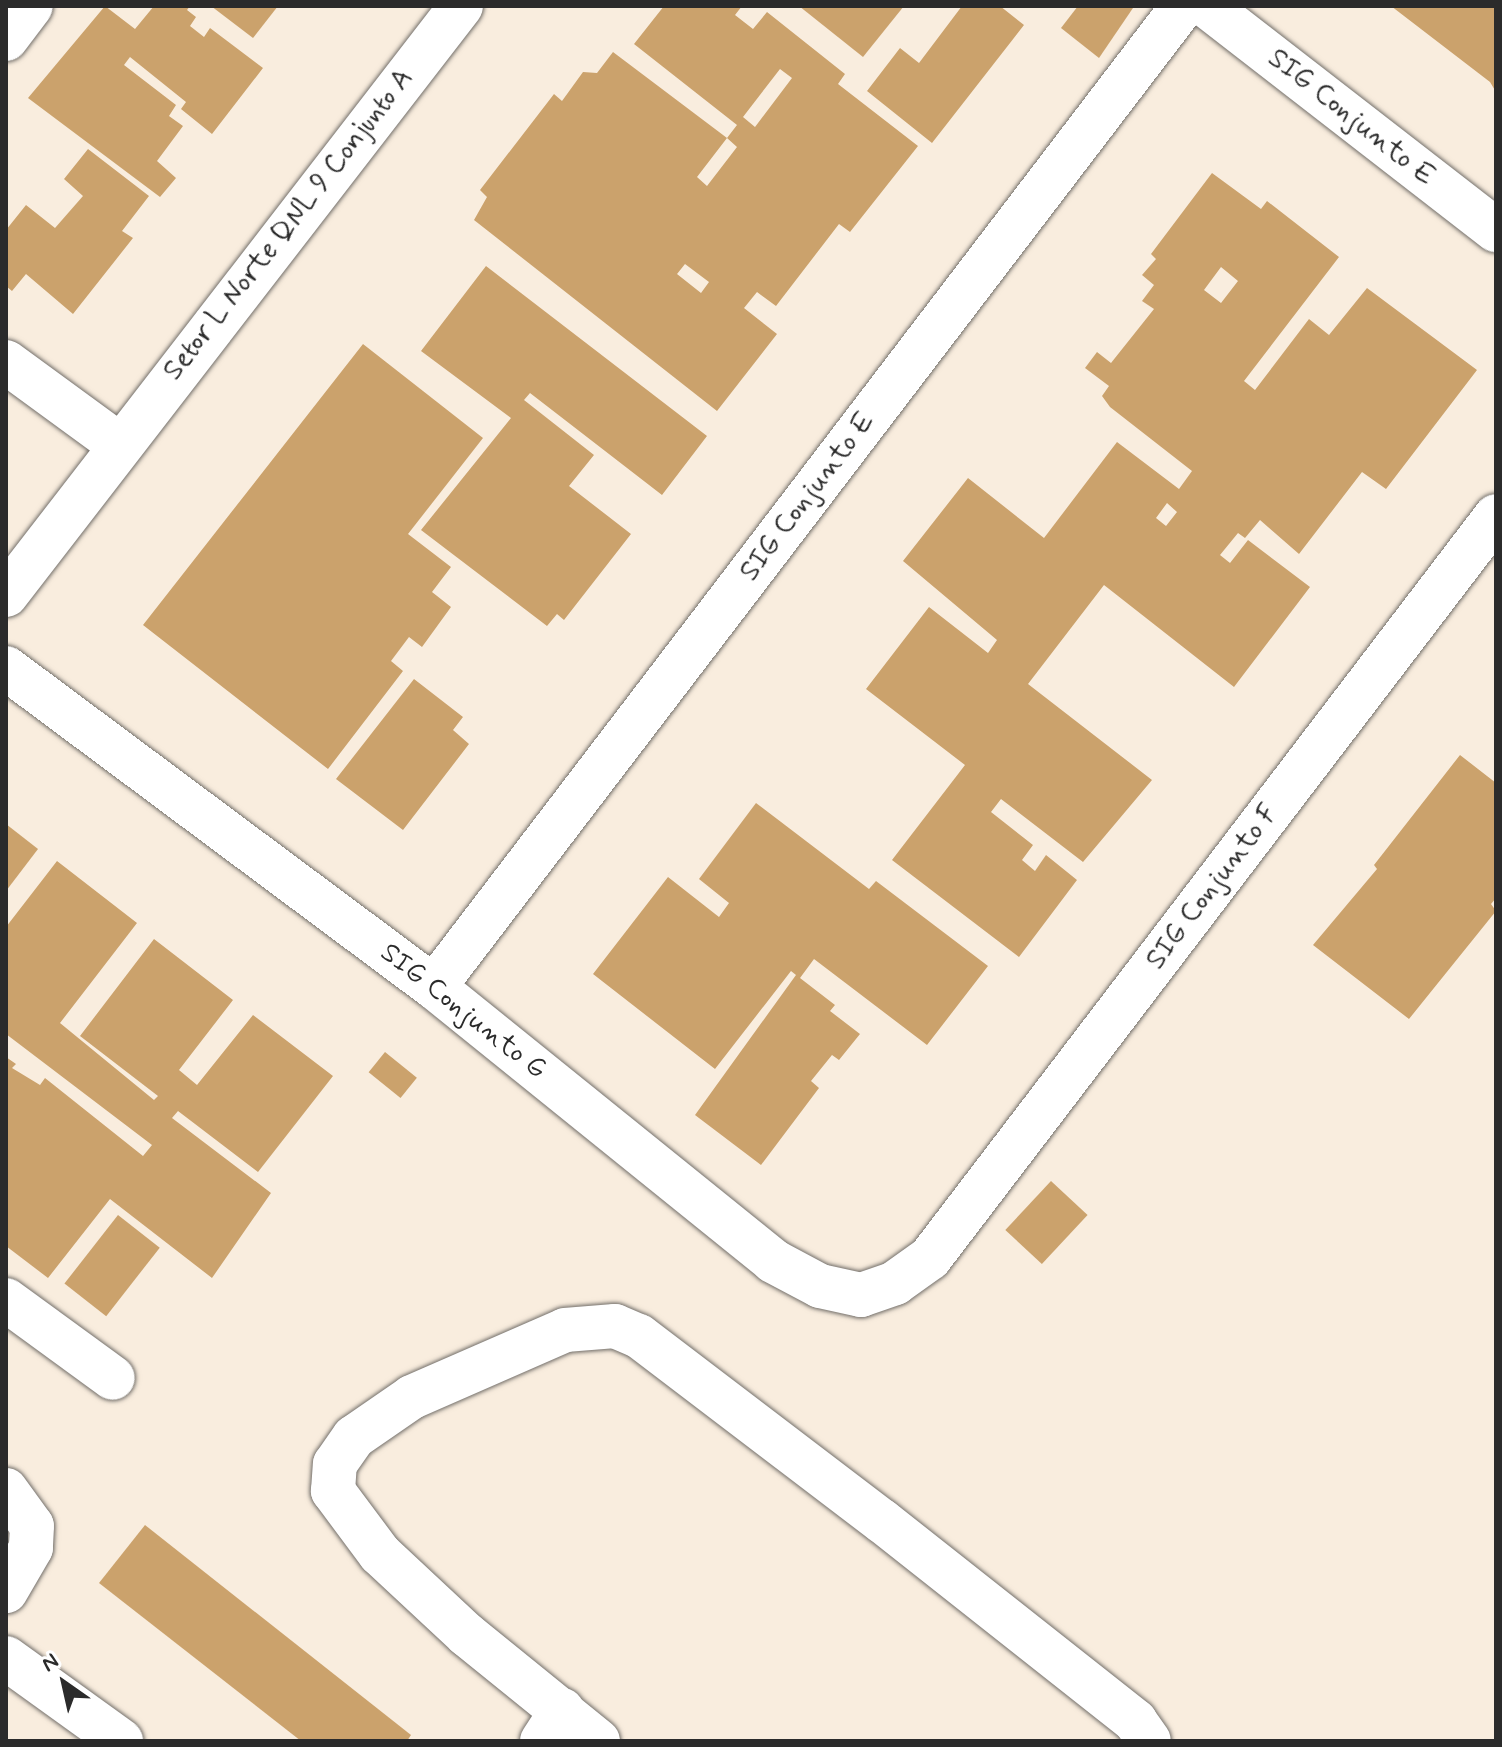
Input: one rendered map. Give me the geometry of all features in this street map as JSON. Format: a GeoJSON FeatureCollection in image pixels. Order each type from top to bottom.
{"type":"FeatureCollection","features":[{"type":"Feature","properties":{"kind":"street"},"geometry":{"type":"LineString","coordinates":[[6,39],[31,6]]}},
{"type":"Feature","properties":{"kind":"street","name":"Setor L Norte QNL 9 Conjunto A"},"geometry":{"type":"LineString","coordinates":[[6,595],[118,444],[461,6]]}},
{"type":"Feature","properties":{"kind":"street","name":"SIG Conjunto E"},"geometry":{"type":"LineString","coordinates":[[434,987],[1183,6]]}},
{"type":"Feature","properties":{"kind":"street","name":"SIG Conjunto E"},"geometry":{"type":"LineString","coordinates":[[1207,6],[1496,230]]}},
{"type":"Feature","properties":{"kind":"street"},"geometry":{"type":"LineString","coordinates":[[6,362],[118,444]]}},
{"type":"Feature","properties":{"kind":"street","name":"SIG Conjunto F"},"geometry":{"type":"LineString","coordinates":[[930,1258],[1496,516]]}},
{"type":"Feature","properties":{"kind":"street","name":"SIG Conjunto G"},"geometry":{"type":"LineString","coordinates":[[6,668],[434,987],[773,1261],[820,1286],[861,1295],[895,1283],[930,1258]]}},
{"type":"Feature","properties":{"kind":"street"},"geometry":{"type":"LineString","coordinates":[[6,1300],[113,1378]]}},
{"type":"Feature","properties":{"kind":"street"},"geometry":{"type":"LineString","coordinates":[[598,1741],[552,1725],[467,1635],[380,1554],[333,1491],[335,1464],[354,1437],[412,1397],[565,1330],[615,1326],[639,1336],[882,1521],[1135,1721],[1149,1741]]}},
{"type":"Feature","properties":{"kind":"street"},"geometry":{"type":"LineString","coordinates":[[6,1490],[25,1510],[32,1526],[31,1548],[6,1591]]}},
{"type":"Feature","properties":{"kind":"street"},"geometry":{"type":"LineString","coordinates":[[6,1658],[121,1741]]}},
{"type":"Feature","properties":{"kind":"building"},"geometry":{"type":"Polygon","coordinates":[[[105,6],[135,29],[154,6],[190,6],[187,10],[196,17],[190,26],[204,37],[210,28],[263,68],[212,134],[181,109],[186,102],[130,57],[124,65],[176,105],[169,116],[183,126],[157,161],[176,178],[160,197],[28,98],[105,6]]]}},
{"type":"Feature","properties":{"kind":"building"},"geometry":{"type":"Polygon","coordinates":[[[211,6],[278,6],[253,38],[211,6]]]}},
{"type":"Feature","properties":{"kind":"building"},"geometry":{"type":"Polygon","coordinates":[[[664,6],[742,6],[735,15],[753,29],[767,12],[845,74],[838,84],[918,146],[850,232],[839,224],[776,306],[757,292],[744,308],[777,334],[717,411],[474,220],[487,197],[480,190],[554,94],[562,101],[583,72],[597,73],[613,52],[727,138],[737,125],[634,44],[664,6]],[[780,69],[743,117],[755,127],[792,78],[780,69]],[[727,138],[697,177],[707,186],[737,147],[727,138]],[[685,264],[677,274],[701,293],[709,282],[685,264]]]}},
{"type":"Feature","properties":{"kind":"building"},"geometry":{"type":"Polygon","coordinates":[[[799,6],[904,6],[863,57],[799,6]]]}},
{"type":"Feature","properties":{"kind":"building"},"geometry":{"type":"Polygon","coordinates":[[[962,6],[1000,6],[1024,25],[932,143],[867,91],[900,48],[919,63],[962,6]]]}},
{"type":"Feature","properties":{"kind":"building"},"geometry":{"type":"Polygon","coordinates":[[[1078,6],[1133,8],[1099,58],[1061,28],[1078,6]]]}},
{"type":"Feature","properties":{"kind":"building"},"geometry":{"type":"Polygon","coordinates":[[[1391,6],[1496,6],[1496,92],[1490,82],[1391,6]]]}},
{"type":"Feature","properties":{"kind":"building"},"geometry":{"type":"Polygon","coordinates":[[[88,149],[149,196],[122,231],[133,238],[73,314],[26,274],[12,291],[6,286],[6,230],[26,205],[55,228],[83,196],[64,179],[88,149]]]}},
{"type":"Feature","properties":{"kind":"building"},"geometry":{"type":"Polygon","coordinates":[[[1212,173],[1261,209],[1267,201],[1339,257],[1244,381],[1255,390],[1309,319],[1329,335],[1367,288],[1477,370],[1386,489],[1362,472],[1299,554],[1260,520],[1245,538],[1238,533],[1220,555],[1230,563],[1248,540],[1310,587],[1234,687],[1104,585],[1028,684],[1152,780],[1083,862],[1001,799],[991,812],[1033,845],[1022,860],[1035,871],[1046,855],[1077,880],[1019,957],[892,860],[965,765],[866,689],[929,607],[988,653],[997,640],[903,561],[968,478],[1044,538],[1117,442],[1179,489],[1192,471],[1110,407],[1102,396],[1109,386],[1085,368],[1097,352],[1111,363],[1154,309],[1142,301],[1154,285],[1142,275],[1156,259],[1151,254],[1212,173]],[[1221,267],[1204,290],[1221,303],[1238,281],[1221,267]],[[1167,503],[1156,518],[1166,526],[1177,512],[1167,503]]]}},
{"type":"Feature","properties":{"kind":"building"},"geometry":{"type":"Polygon","coordinates":[[[486,266],[707,436],[662,495],[530,393],[524,400],[594,455],[569,486],[631,534],[564,620],[557,614],[547,626],[421,530],[511,418],[421,351],[486,266]]]}},
{"type":"Feature","properties":{"kind":"building"},"geometry":{"type":"Polygon","coordinates":[[[363,344],[483,438],[408,534],[451,567],[432,592],[451,607],[422,647],[409,637],[391,661],[403,671],[328,769],[143,625],[363,344]]]}},
{"type":"Feature","properties":{"kind":"building"},"geometry":{"type":"Polygon","coordinates":[[[414,679],[463,717],[453,730],[469,744],[403,830],[336,779],[414,679]]]}},
{"type":"Feature","properties":{"kind":"building"},"geometry":{"type":"Polygon","coordinates":[[[1460,755],[1496,783],[1496,898],[1491,904],[1496,911],[1409,1019],[1313,945],[1377,869],[1374,865],[1460,755]]]}},
{"type":"Feature","properties":{"kind":"building"},"geometry":{"type":"Polygon","coordinates":[[[756,803],[869,889],[876,881],[988,966],[927,1045],[814,959],[800,978],[835,1005],[830,1011],[860,1034],[839,1060],[832,1055],[811,1081],[819,1088],[761,1165],[695,1115],[796,975],[791,971],[715,1069],[593,974],[668,877],[719,917],[729,903],[699,879],[756,803]]]}},
{"type":"Feature","properties":{"kind":"building"},"geometry":{"type":"Polygon","coordinates":[[[6,824],[38,849],[6,891],[6,824]]]}},
{"type":"Feature","properties":{"kind":"building"},"geometry":{"type":"Polygon","coordinates":[[[57,861],[137,923],[60,1023],[154,1100],[158,1096],[80,1036],[154,939],[233,1000],[179,1070],[197,1085],[253,1015],[333,1076],[258,1172],[178,1111],[172,1118],[271,1193],[212,1278],[110,1199],[48,1278],[6,1246],[6,1057],[16,1064],[12,1068],[40,1085],[45,1078],[143,1156],[152,1145],[6,1034],[6,927],[57,861]]]}},
{"type":"Feature","properties":{"kind":"building"},"geometry":{"type":"Polygon","coordinates":[[[385,1052],[417,1078],[401,1098],[369,1072],[385,1052]]]}},
{"type":"Feature","properties":{"kind":"building"},"geometry":{"type":"Polygon","coordinates":[[[1051,1181],[1088,1215],[1042,1264],[1005,1230],[1051,1181]]]}},
{"type":"Feature","properties":{"kind":"building"},"geometry":{"type":"Polygon","coordinates":[[[118,1215],[160,1248],[106,1316],[64,1284],[118,1215]]]}},
{"type":"Feature","properties":{"kind":"building"},"geometry":{"type":"Polygon","coordinates":[[[145,1525],[411,1735],[407,1741],[301,1741],[99,1583],[145,1525]]]}}]}
